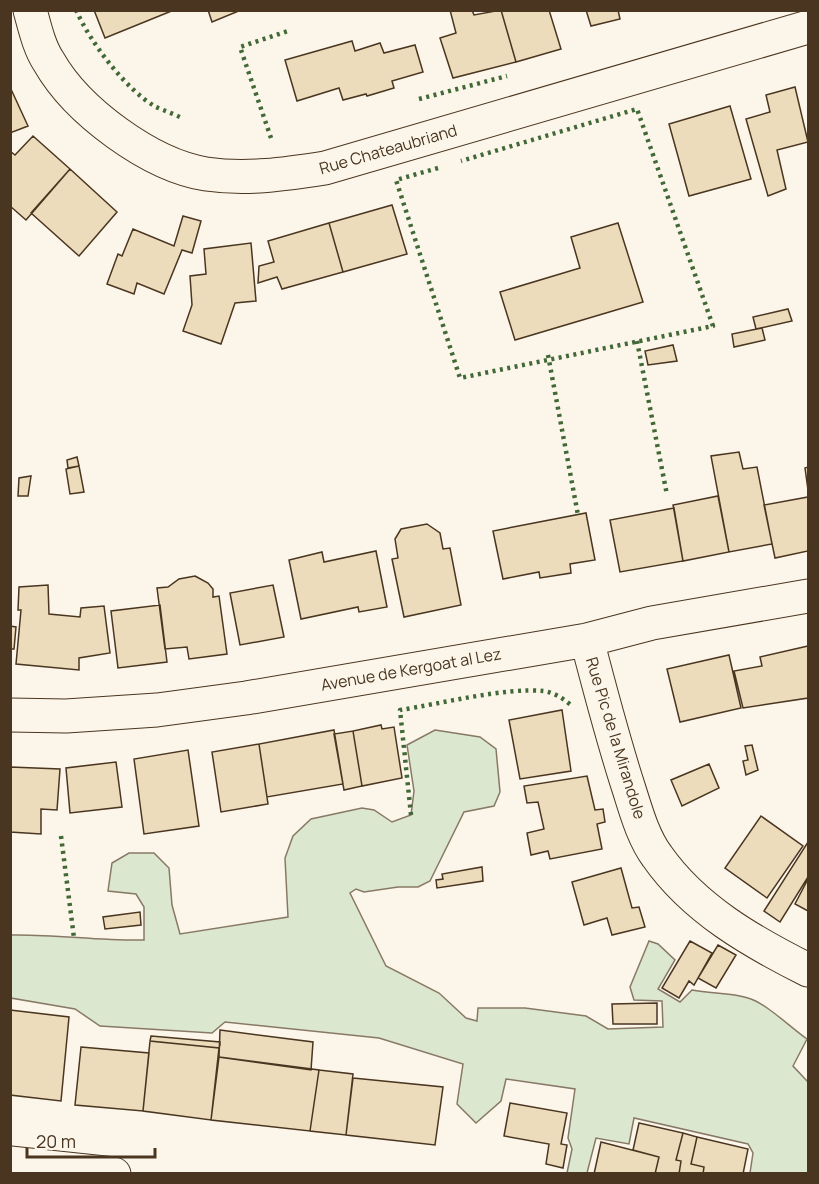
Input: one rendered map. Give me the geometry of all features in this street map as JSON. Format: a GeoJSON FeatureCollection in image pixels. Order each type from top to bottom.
{"type":"FeatureCollection","features":[{"type":"Feature","properties":{"kind":"street","name":"Rue Chateaubriand"},"geometry":{"type":"LineString","coordinates":[[30,10],[48,62],[65,84],[110,128],[156,157],[185,169],[222,176],[254,177],[326,168],[808,27]]}},
{"type":"Feature","properties":{"kind":"street","name":"Avenue de Kergoat al Lez"},"geometry":{"type":"LineString","coordinates":[[10,715],[66,716],[157,710],[587,640],[652,623],[808,596]]}},
{"type":"Feature","properties":{"kind":"street","name":"Rue Pic de la Mirandole"},"geometry":{"type":"LineString","coordinates":[[587,640],[623,771],[655,854],[699,903],[738,930],[808,970]]}},
{"type":"Feature","properties":{"kind":"street"},"geometry":{"type":"LineString","coordinates":[[10,1163],[114,1173]]}},
{"type":"Feature","properties":{"kind":"green space"},"geometry":{"type":"Polygon","coordinates":[[[435,730],[480,737],[496,749],[500,792],[494,806],[464,812],[430,881],[418,887],[398,887],[364,892],[356,889],[350,893],[386,966],[439,993],[466,1018],[477,1021],[478,1008],[525,1008],[586,1016],[608,1029],[663,1027],[662,1001],[634,1000],[630,987],[649,941],[658,944],[675,960],[658,989],[680,1002],[692,990],[748,998],[770,1010],[807,1039],[793,1066],[808,1082],[808,1173],[750,1173],[753,1153],[748,1144],[634,1118],[629,1144],[596,1138],[587,1173],[567,1173],[572,1149],[568,1138],[575,1089],[506,1079],[501,1101],[476,1123],[457,1104],[463,1064],[379,1038],[225,1022],[212,1033],[100,1026],[75,1009],[11,998],[11,935],[144,940],[144,907],[136,894],[108,891],[112,863],[129,853],[154,853],[169,868],[172,905],[180,934],[288,917],[285,858],[293,836],[311,819],[362,808],[374,810],[392,822],[411,815],[414,791],[407,745],[435,730]]]}},
{"type":"Feature","properties":{"kind":"building"},"geometry":{"type":"Polygon","coordinates":[[[94,10],[174,10],[105,38],[94,10]]]}},
{"type":"Feature","properties":{"kind":"building"},"geometry":{"type":"Polygon","coordinates":[[[208,10],[241,10],[212,22],[208,10]]]}},
{"type":"Feature","properties":{"kind":"building"},"geometry":{"type":"Polygon","coordinates":[[[450,10],[472,10],[474,15],[501,10],[516,62],[453,78],[440,38],[456,33],[450,10]]]}},
{"type":"Feature","properties":{"kind":"building"},"geometry":{"type":"Polygon","coordinates":[[[501,10],[549,10],[561,49],[516,62],[501,10]]]}},
{"type":"Feature","properties":{"kind":"building"},"geometry":{"type":"Polygon","coordinates":[[[586,10],[618,10],[620,19],[591,26],[586,10]]]}},
{"type":"Feature","properties":{"kind":"building"},"geometry":{"type":"Polygon","coordinates":[[[352,41],[355,51],[380,43],[384,53],[415,45],[423,72],[392,81],[394,88],[367,96],[366,94],[343,100],[339,88],[297,101],[285,60],[352,41]]]}},
{"type":"Feature","properties":{"kind":"building"},"geometry":{"type":"Polygon","coordinates":[[[10,87],[28,126],[10,133],[10,87]]]}},
{"type":"Feature","properties":{"kind":"building"},"geometry":{"type":"Polygon","coordinates":[[[795,87],[808,142],[777,150],[786,189],[768,196],[746,119],[770,112],[766,95],[795,87]]]}},
{"type":"Feature","properties":{"kind":"building"},"geometry":{"type":"Polygon","coordinates":[[[730,106],[751,179],[689,196],[669,124],[730,106]]]}},
{"type":"Feature","properties":{"kind":"building"},"geometry":{"type":"Polygon","coordinates":[[[33,136],[70,169],[26,220],[10,206],[10,151],[15,155],[33,136]]]}},
{"type":"Feature","properties":{"kind":"building"},"geometry":{"type":"Polygon","coordinates":[[[70,169],[117,212],[79,256],[31,213],[70,169]]]}},
{"type":"Feature","properties":{"kind":"building"},"geometry":{"type":"Polygon","coordinates":[[[392,205],[407,254],[343,272],[329,223],[392,205]]]}},
{"type":"Feature","properties":{"kind":"building"},"geometry":{"type":"Polygon","coordinates":[[[183,216],[201,221],[192,253],[182,250],[164,294],[137,283],[134,294],[107,284],[118,254],[122,256],[133,229],[174,246],[183,216]]]}},
{"type":"Feature","properties":{"kind":"building"},"geometry":{"type":"Polygon","coordinates":[[[329,223],[343,272],[282,289],[277,277],[258,283],[259,266],[274,262],[268,241],[329,223]]]}},
{"type":"Feature","properties":{"kind":"building"},"geometry":{"type":"Polygon","coordinates":[[[618,223],[643,302],[515,340],[500,292],[580,268],[571,237],[618,223]]]}},
{"type":"Feature","properties":{"kind":"building"},"geometry":{"type":"Polygon","coordinates":[[[251,243],[256,301],[235,303],[221,344],[183,331],[192,305],[190,276],[206,274],[204,249],[251,243]]]}},
{"type":"Feature","properties":{"kind":"building"},"geometry":{"type":"Polygon","coordinates":[[[788,309],[792,321],[756,329],[753,317],[788,309]]]}},
{"type":"Feature","properties":{"kind":"building"},"geometry":{"type":"Polygon","coordinates":[[[762,328],[765,340],[734,347],[732,334],[762,328]]]}},
{"type":"Feature","properties":{"kind":"building"},"geometry":{"type":"Polygon","coordinates":[[[673,345],[677,361],[648,365],[645,351],[673,345]]]}},
{"type":"Feature","properties":{"kind":"building"},"geometry":{"type":"Polygon","coordinates":[[[739,452],[743,469],[757,467],[772,544],[729,552],[711,456],[739,452]]]}},
{"type":"Feature","properties":{"kind":"building"},"geometry":{"type":"Polygon","coordinates":[[[77,457],[79,466],[68,468],[67,460],[77,457]]]}},
{"type":"Feature","properties":{"kind":"building"},"geometry":{"type":"Polygon","coordinates":[[[79,466],[84,492],[70,494],[66,469],[79,466]]]}},
{"type":"Feature","properties":{"kind":"building"},"geometry":{"type":"Polygon","coordinates":[[[808,467],[808,490],[805,468],[808,467]]]}},
{"type":"Feature","properties":{"kind":"building"},"geometry":{"type":"Polygon","coordinates":[[[31,476],[28,496],[18,496],[19,478],[31,476]]]}},
{"type":"Feature","properties":{"kind":"building"},"geometry":{"type":"Polygon","coordinates":[[[718,496],[729,552],[683,561],[673,505],[718,496]]]}},
{"type":"Feature","properties":{"kind":"building"},"geometry":{"type":"Polygon","coordinates":[[[808,497],[808,551],[775,558],[764,505],[808,497]]]}},
{"type":"Feature","properties":{"kind":"building"},"geometry":{"type":"Polygon","coordinates":[[[674,508],[683,561],[620,572],[610,520],[674,508]]]}},
{"type":"Feature","properties":{"kind":"building"},"geometry":{"type":"Polygon","coordinates":[[[586,513],[595,560],[570,564],[571,573],[540,578],[539,572],[503,579],[493,531],[586,513]]]}},
{"type":"Feature","properties":{"kind":"building"},"geometry":{"type":"Polygon","coordinates":[[[427,524],[440,533],[443,549],[450,548],[461,605],[404,617],[392,559],[398,558],[395,539],[401,529],[427,524]]]}},
{"type":"Feature","properties":{"kind":"building"},"geometry":{"type":"Polygon","coordinates":[[[376,551],[387,607],[359,612],[358,607],[301,619],[289,560],[322,552],[324,562],[376,551]]]}},
{"type":"Feature","properties":{"kind":"building"},"geometry":{"type":"Polygon","coordinates":[[[195,576],[208,583],[213,589],[213,597],[219,596],[227,654],[189,659],[187,647],[165,649],[157,588],[168,587],[179,579],[195,576]]]}},
{"type":"Feature","properties":{"kind":"building"},"geometry":{"type":"Polygon","coordinates":[[[48,585],[49,614],[80,617],[81,608],[104,606],[110,653],[79,658],[79,670],[16,664],[21,610],[18,610],[19,587],[48,585]]]}},
{"type":"Feature","properties":{"kind":"building"},"geometry":{"type":"Polygon","coordinates":[[[273,585],[284,637],[240,645],[230,593],[273,585]]]}},
{"type":"Feature","properties":{"kind":"building"},"geometry":{"type":"Polygon","coordinates":[[[160,605],[167,662],[118,668],[111,611],[160,605]]]}},
{"type":"Feature","properties":{"kind":"building"},"geometry":{"type":"Polygon","coordinates":[[[10,626],[16,627],[14,649],[10,649],[10,626]]]}},
{"type":"Feature","properties":{"kind":"building"},"geometry":{"type":"Polygon","coordinates":[[[808,646],[808,698],[743,708],[734,671],[762,666],[760,657],[808,646]]]}},
{"type":"Feature","properties":{"kind":"building"},"geometry":{"type":"Polygon","coordinates":[[[729,655],[741,708],[680,722],[667,669],[729,655]]]}},
{"type":"Feature","properties":{"kind":"building"},"geometry":{"type":"Polygon","coordinates":[[[562,710],[571,771],[520,779],[509,720],[562,710]]]}},
{"type":"Feature","properties":{"kind":"building"},"geometry":{"type":"Polygon","coordinates":[[[381,725],[382,729],[394,727],[402,778],[362,786],[353,731],[381,725]]]}},
{"type":"Feature","properties":{"kind":"building"},"geometry":{"type":"Polygon","coordinates":[[[334,730],[343,784],[267,797],[259,744],[334,730]]]}},
{"type":"Feature","properties":{"kind":"building"},"geometry":{"type":"Polygon","coordinates":[[[353,731],[362,786],[344,790],[334,734],[353,731]]]}},
{"type":"Feature","properties":{"kind":"building"},"geometry":{"type":"Polygon","coordinates":[[[259,744],[268,804],[221,812],[212,752],[259,744]]]}},
{"type":"Feature","properties":{"kind":"building"},"geometry":{"type":"Polygon","coordinates":[[[752,745],[758,770],[746,775],[743,761],[748,760],[745,746],[752,745]]]}},
{"type":"Feature","properties":{"kind":"building"},"geometry":{"type":"Polygon","coordinates":[[[188,750],[199,826],[144,834],[134,759],[188,750]]]}},
{"type":"Feature","properties":{"kind":"building"},"geometry":{"type":"Polygon","coordinates":[[[116,762],[122,807],[70,813],[66,768],[116,762]]]}},
{"type":"Feature","properties":{"kind":"building"},"geometry":{"type":"Polygon","coordinates":[[[709,764],[719,788],[682,806],[671,780],[709,764]]]}},
{"type":"Feature","properties":{"kind":"building"},"geometry":{"type":"Polygon","coordinates":[[[10,767],[60,769],[57,810],[41,809],[41,834],[10,832],[10,767]]]}},
{"type":"Feature","properties":{"kind":"building"},"geometry":{"type":"Polygon","coordinates":[[[587,776],[595,810],[603,809],[605,822],[597,824],[602,849],[550,859],[548,851],[531,855],[527,833],[544,829],[538,802],[527,803],[524,786],[587,776]]]}},
{"type":"Feature","properties":{"kind":"building"},"geometry":{"type":"Polygon","coordinates":[[[761,816],[803,846],[767,898],[725,868],[761,816]]]}},
{"type":"Feature","properties":{"kind":"building"},"geometry":{"type":"Polygon","coordinates":[[[808,842],[808,877],[780,922],[764,911],[808,842]]]}},
{"type":"Feature","properties":{"kind":"building"},"geometry":{"type":"Polygon","coordinates":[[[482,867],[483,881],[437,888],[436,880],[443,879],[442,874],[482,867]]]}},
{"type":"Feature","properties":{"kind":"building"},"geometry":{"type":"Polygon","coordinates":[[[621,868],[632,908],[639,907],[645,927],[612,935],[607,918],[584,925],[572,882],[621,868]]]}},
{"type":"Feature","properties":{"kind":"building"},"geometry":{"type":"Polygon","coordinates":[[[808,879],[808,911],[795,904],[808,879]]]}},
{"type":"Feature","properties":{"kind":"building"},"geometry":{"type":"Polygon","coordinates":[[[140,912],[141,925],[105,929],[103,917],[140,912]]]}},
{"type":"Feature","properties":{"kind":"building"},"geometry":{"type":"Polygon","coordinates":[[[690,941],[712,953],[694,985],[689,981],[679,998],[662,988],[690,941]]]}},
{"type":"Feature","properties":{"kind":"building"},"geometry":{"type":"Polygon","coordinates":[[[718,945],[736,955],[716,988],[698,978],[718,945]]]}},
{"type":"Feature","properties":{"kind":"building"},"geometry":{"type":"Polygon","coordinates":[[[657,1003],[657,1024],[613,1024],[612,1004],[657,1003]]]}},
{"type":"Feature","properties":{"kind":"building"},"geometry":{"type":"Polygon","coordinates":[[[10,1010],[69,1017],[61,1101],[10,1095],[10,1010]]]}},
{"type":"Feature","properties":{"kind":"building"},"geometry":{"type":"Polygon","coordinates":[[[220,1030],[313,1042],[311,1070],[219,1057],[220,1030]]]}},
{"type":"Feature","properties":{"kind":"building"},"geometry":{"type":"Polygon","coordinates":[[[151,1036],[220,1042],[220,1045],[219,1048],[150,1041],[151,1036]]]}},
{"type":"Feature","properties":{"kind":"building"},"geometry":{"type":"Polygon","coordinates":[[[150,1041],[219,1048],[211,1120],[143,1111],[150,1041]]]}},
{"type":"Feature","properties":{"kind":"building"},"geometry":{"type":"Polygon","coordinates":[[[81,1047],[149,1053],[143,1111],[75,1105],[81,1047]]]}},
{"type":"Feature","properties":{"kind":"building"},"geometry":{"type":"Polygon","coordinates":[[[219,1057],[319,1070],[310,1131],[211,1120],[219,1057]]]}},
{"type":"Feature","properties":{"kind":"building"},"geometry":{"type":"Polygon","coordinates":[[[319,1070],[353,1074],[346,1135],[310,1131],[319,1070]]]}},
{"type":"Feature","properties":{"kind":"building"},"geometry":{"type":"Polygon","coordinates":[[[353,1078],[443,1087],[435,1145],[346,1135],[353,1078]]]}},
{"type":"Feature","properties":{"kind":"building"},"geometry":{"type":"Polygon","coordinates":[[[510,1103],[567,1113],[561,1144],[567,1145],[563,1168],[546,1164],[549,1144],[504,1136],[510,1103]]]}},
{"type":"Feature","properties":{"kind":"building"},"geometry":{"type":"Polygon","coordinates":[[[639,1123],[683,1133],[676,1160],[681,1161],[679,1174],[655,1174],[659,1157],[633,1150],[639,1123]]]}},
{"type":"Feature","properties":{"kind":"building"},"geometry":{"type":"Polygon","coordinates":[[[683,1133],[697,1137],[691,1164],[704,1167],[703,1174],[679,1174],[681,1161],[676,1160],[683,1133]]]}},
{"type":"Feature","properties":{"kind":"building"},"geometry":{"type":"Polygon","coordinates":[[[697,1137],[748,1149],[743,1174],[703,1174],[704,1167],[691,1164],[697,1137]]]}},
{"type":"Feature","properties":{"kind":"building"},"geometry":{"type":"Polygon","coordinates":[[[601,1142],[659,1157],[655,1174],[594,1174],[601,1142]]]}},
{"type":"Feature","properties":{"kind":"hedge"},"geometry":{"type":"LineString","coordinates":[[76,10],[90,36],[121,77],[156,107],[182,118]]}},
{"type":"Feature","properties":{"kind":"hedge"},"geometry":{"type":"LineString","coordinates":[[271,138],[240,47],[288,31]]}},
{"type":"Feature","properties":{"kind":"hedge"},"geometry":{"type":"LineString","coordinates":[[419,99],[507,76]]}},
{"type":"Feature","properties":{"kind":"hedge"},"geometry":{"type":"LineString","coordinates":[[438,168],[396,180],[460,378],[713,326],[637,109],[461,161]]}},
{"type":"Feature","properties":{"kind":"hedge"},"geometry":{"type":"LineString","coordinates":[[637,341],[667,495]]}},
{"type":"Feature","properties":{"kind":"hedge"},"geometry":{"type":"LineString","coordinates":[[548,355],[578,515]]}},
{"type":"Feature","properties":{"kind":"hedge"},"geometry":{"type":"LineString","coordinates":[[411,815],[400,710],[529,690],[552,693],[572,706]]}},
{"type":"Feature","properties":{"kind":"hedge"},"geometry":{"type":"LineString","coordinates":[[61,836],[74,938]]}}]}
